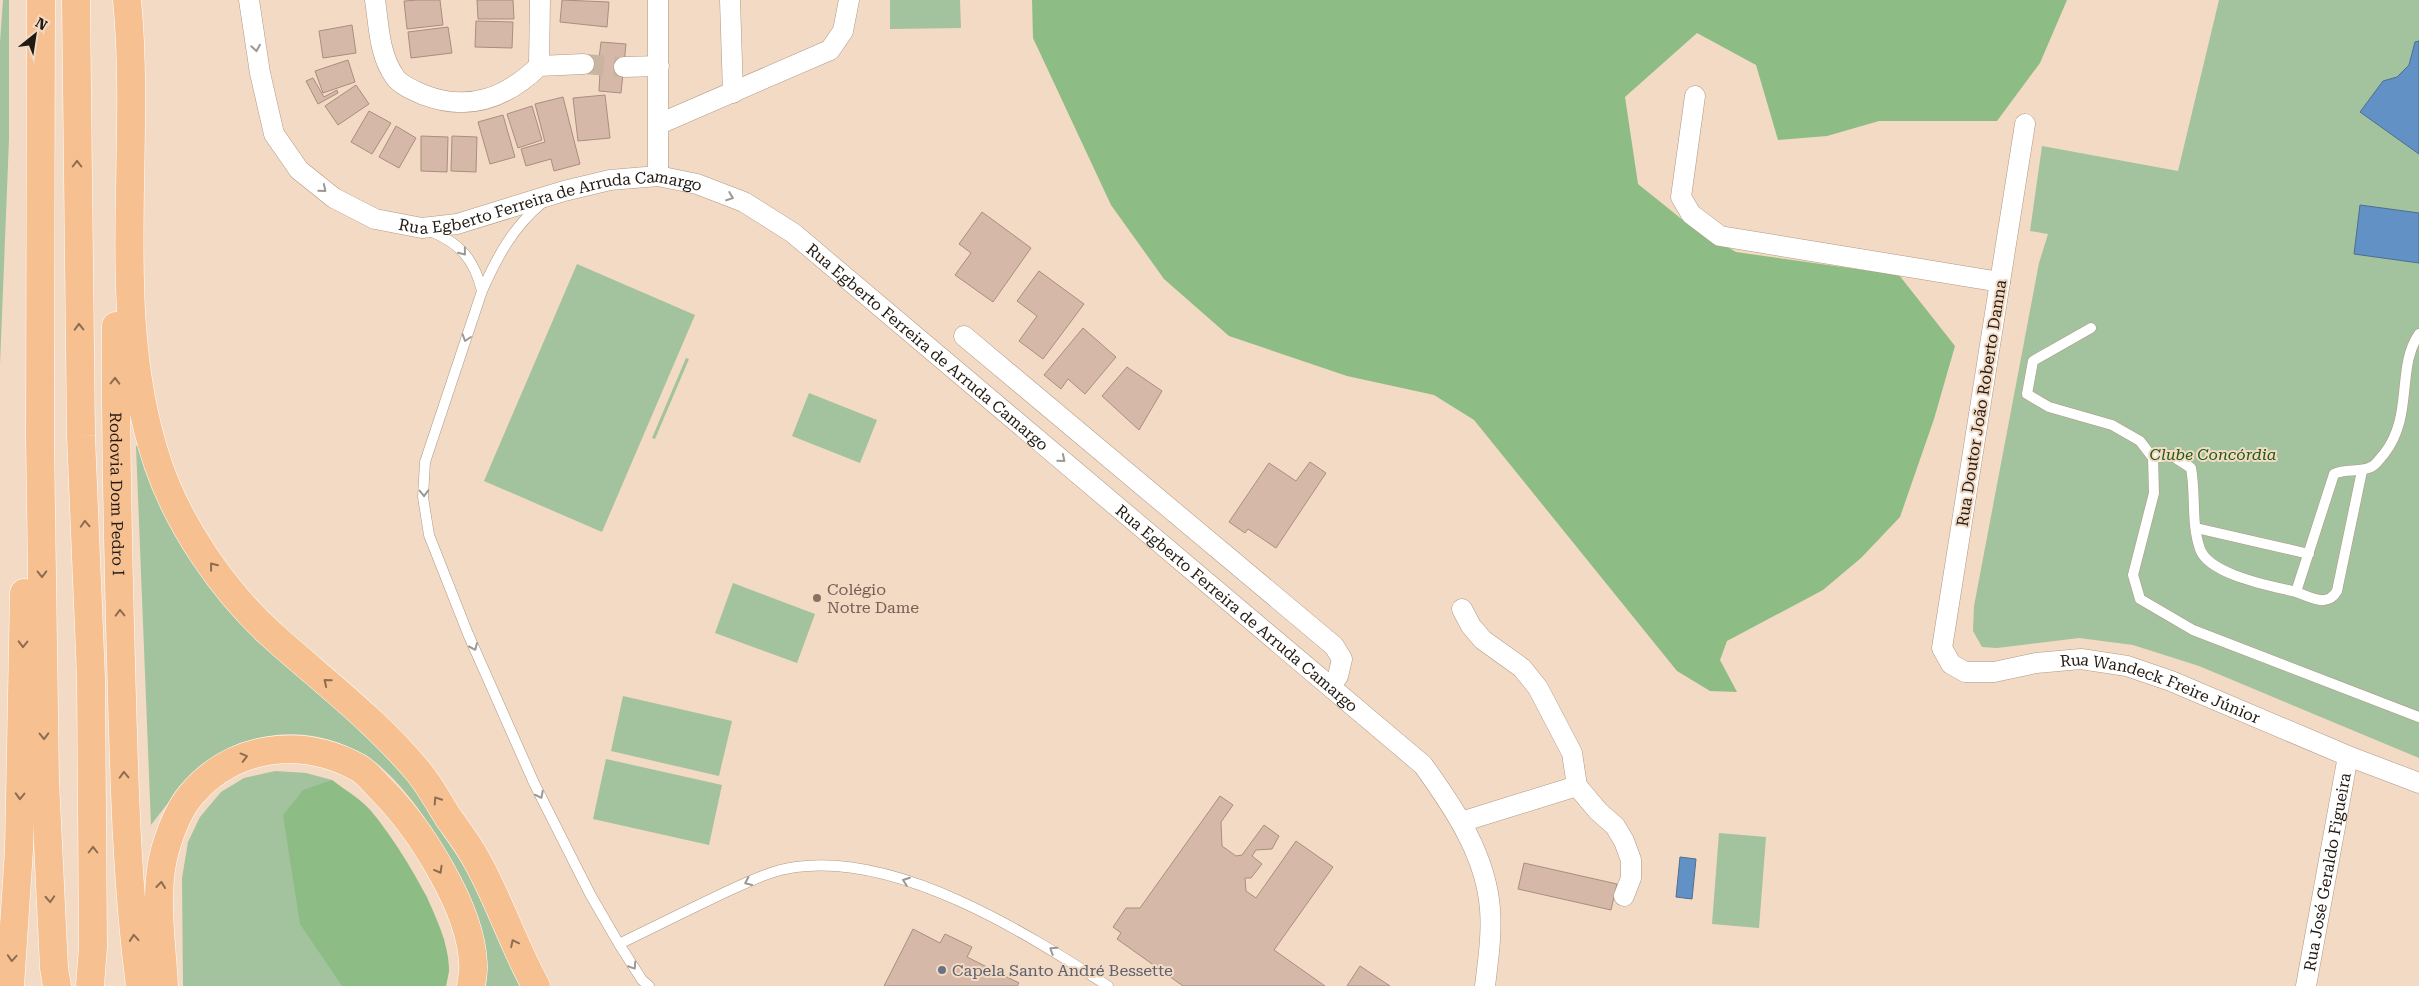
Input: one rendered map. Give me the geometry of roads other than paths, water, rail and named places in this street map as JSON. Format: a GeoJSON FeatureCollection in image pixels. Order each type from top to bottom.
{"type":"FeatureCollection","features":[{"type":"Feature","properties":{"kind":"highway"},"geometry":{"type":"LineString","coordinates":[[10,986],[19,850],[23,712],[26,431],[41,0]]}},
{"type":"Feature","properties":{"kind":"highway"},"geometry":{"type":"LineString","coordinates":[[76,0],[80,427],[92,678],[93,947],[90,986]]}},
{"type":"Feature","properties":{"kind":"highway","name":"Rodovia Dom Pedro I"},"geometry":{"type":"LineString","coordinates":[[116,0],[115,414],[124,776],[129,879],[140,986]]}},
{"type":"Feature","properties":{"kind":"highway"},"geometry":{"type":"LineString","coordinates":[[127,0],[132,346],[141,404],[158,465],[179,515],[203,554],[239,599],[270,633],[381,731],[419,772],[476,859],[536,986]]}},
{"type":"Feature","properties":{"kind":"highway"},"geometry":{"type":"LineString","coordinates":[[40,35],[40,439],[45,780],[54,968],[57,986]]}},
{"type":"Feature","properties":{"kind":"highway"},"geometry":{"type":"LineString","coordinates":[[164,986],[160,892],[165,851],[176,822],[189,797],[210,775],[233,760],[265,752],[300,748],[330,755],[360,769],[392,800],[422,840],[456,900],[467,931],[473,963],[471,986]]}},
{"type":"Feature","properties":{"kind":"street","name":"Rua Egberto Ferreira de Arruda Camargo"},"geometry":{"type":"LineString","coordinates":[[249,0],[260,74],[274,134],[300,170],[334,198],[375,219],[422,228],[457,224],[552,195],[610,180],[658,176],[697,184],[744,202],[793,233],[1423,764],[1462,822],[1482,870],[1490,908],[1490,943],[1485,986]]}},
{"type":"Feature","properties":{"kind":"street"},"geometry":{"type":"LineString","coordinates":[[374,0],[384,59],[396,79],[417,92],[442,101],[469,103],[498,96],[522,82],[539,66],[584,64]]}},
{"type":"Feature","properties":{"kind":"street"},"geometry":{"type":"LineString","coordinates":[[539,66],[540,0]]}},
{"type":"Feature","properties":{"kind":"street"},"geometry":{"type":"LineString","coordinates":[[658,0],[658,176]]}},
{"type":"Feature","properties":{"kind":"street"},"geometry":{"type":"LineString","coordinates":[[730,0],[733,93]]}},
{"type":"Feature","properties":{"kind":"street"},"geometry":{"type":"LineString","coordinates":[[659,124],[830,50],[843,31],[849,0]]}},
{"type":"Feature","properties":{"kind":"street"},"geometry":{"type":"LineString","coordinates":[[624,67],[659,66]]}},
{"type":"Feature","properties":{"kind":"street"},"geometry":{"type":"LineString","coordinates":[[1694,96],[1681,197],[1691,214],[1720,236],[2000,282]]}},
{"type":"Feature","properties":{"kind":"street","name":"Rua Doutor João Roberto Danna"},"geometry":{"type":"LineString","coordinates":[[1965,672],[1950,664],[1942,648],[2025,124]]}},
{"type":"Feature","properties":{"kind":"street"},"geometry":{"type":"LineString","coordinates":[[964,336],[1334,646],[1342,659],[1338,676],[1330,686]]}},
{"type":"Feature","properties":{"kind":"street"},"geometry":{"type":"LineString","coordinates":[[1462,610],[1471,626],[1483,640],[1522,668],[1538,688],[1572,754],[1577,786],[1598,811],[1615,826],[1624,841],[1631,860],[1630,878],[1624,896]]}},
{"type":"Feature","properties":{"kind":"street","name":"Rua Wandeck Freire Júnior"},"geometry":{"type":"LineString","coordinates":[[1965,672],[1994,672],[2036,663],[2082,659],[2128,666],[2171,681],[2348,756],[2419,783]]}},
{"type":"Feature","properties":{"kind":"street","name":"Rua José Geraldo Figueira"},"geometry":{"type":"LineString","coordinates":[[2306,986],[2348,756]]}},
{"type":"Feature","properties":{"kind":"street"},"geometry":{"type":"LineString","coordinates":[[1462,822],[1577,786]]}},
{"type":"Feature","properties":{"kind":"lane"},"geometry":{"type":"LineString","coordinates":[[552,195],[520,223],[505,244],[482,291],[425,462],[423,497],[429,535],[468,634],[534,783],[590,894],[642,980],[649,986]]}},
{"type":"Feature","properties":{"kind":"lane"},"geometry":{"type":"LineString","coordinates":[[422,228],[446,237],[462,249],[480,282],[482,291]]}},
{"type":"Feature","properties":{"kind":"lane"},"geometry":{"type":"LineString","coordinates":[[2091,328],[2034,361],[2027,394],[2049,407],[2112,425],[2140,441],[2153,458],[2154,493],[2134,575],[2140,599],[2193,630],[2419,717]]}},
{"type":"Feature","properties":{"kind":"lane"},"geometry":{"type":"LineString","coordinates":[[2296,592],[2309,554],[2329,482],[2334,474],[2340,470],[2362,471],[2373,467],[2392,444],[2401,424],[2409,359],[2419,334]]}},
{"type":"Feature","properties":{"kind":"lane"},"geometry":{"type":"LineString","coordinates":[[2153,458],[2171,455],[2191,468],[2196,528],[2200,550],[2210,562],[2250,580],[2296,592],[2324,602],[2330,600],[2337,591],[2362,471]]}},
{"type":"Feature","properties":{"kind":"lane"},"geometry":{"type":"LineString","coordinates":[[2196,528],[2309,554]]}},
{"type":"Feature","properties":{"kind":"lane"},"geometry":{"type":"LineString","coordinates":[[620,944],[760,877],[795,867],[842,866],[884,874],[980,911],[1036,939],[1108,986]]}},
{"type":"Feature","properties":{"kind":"water"},"geometry":{"type":"Polygon","coordinates":[[[2419,41],[2419,154],[2360,112],[2383,81],[2397,77],[2409,65],[2415,42],[2419,41]]]}},
{"type":"Feature","properties":{"kind":"water"},"geometry":{"type":"Polygon","coordinates":[[[2360,205],[2419,213],[2419,263],[2354,254],[2360,205]]]}},
{"type":"Feature","properties":{"kind":"water"},"geometry":{"type":"Polygon","coordinates":[[[1680,857],[1696,859],[1692,899],[1676,897],[1680,857]]]}},
{"type":"Feature","properties":{"kind":"tunnel"},"geometry":{"type":"LineString","coordinates":[[584,64],[624,67]]}},
{"type":"Feature","properties":{"kind":"place","name":"Colégio Notre Dame"},"geometry":{"type":"Point","coordinates":[817,598]}},
{"type":"Feature","properties":{"kind":"place","name":"Capela Santo André Bessette"},"geometry":{"type":"Point","coordinates":[942,970]}},
{"type":"Feature","properties":{"kind":"park label","name":"Clube Concórdia"},"geometry":{"type":"Point","coordinates":[2213,454]}}]}
